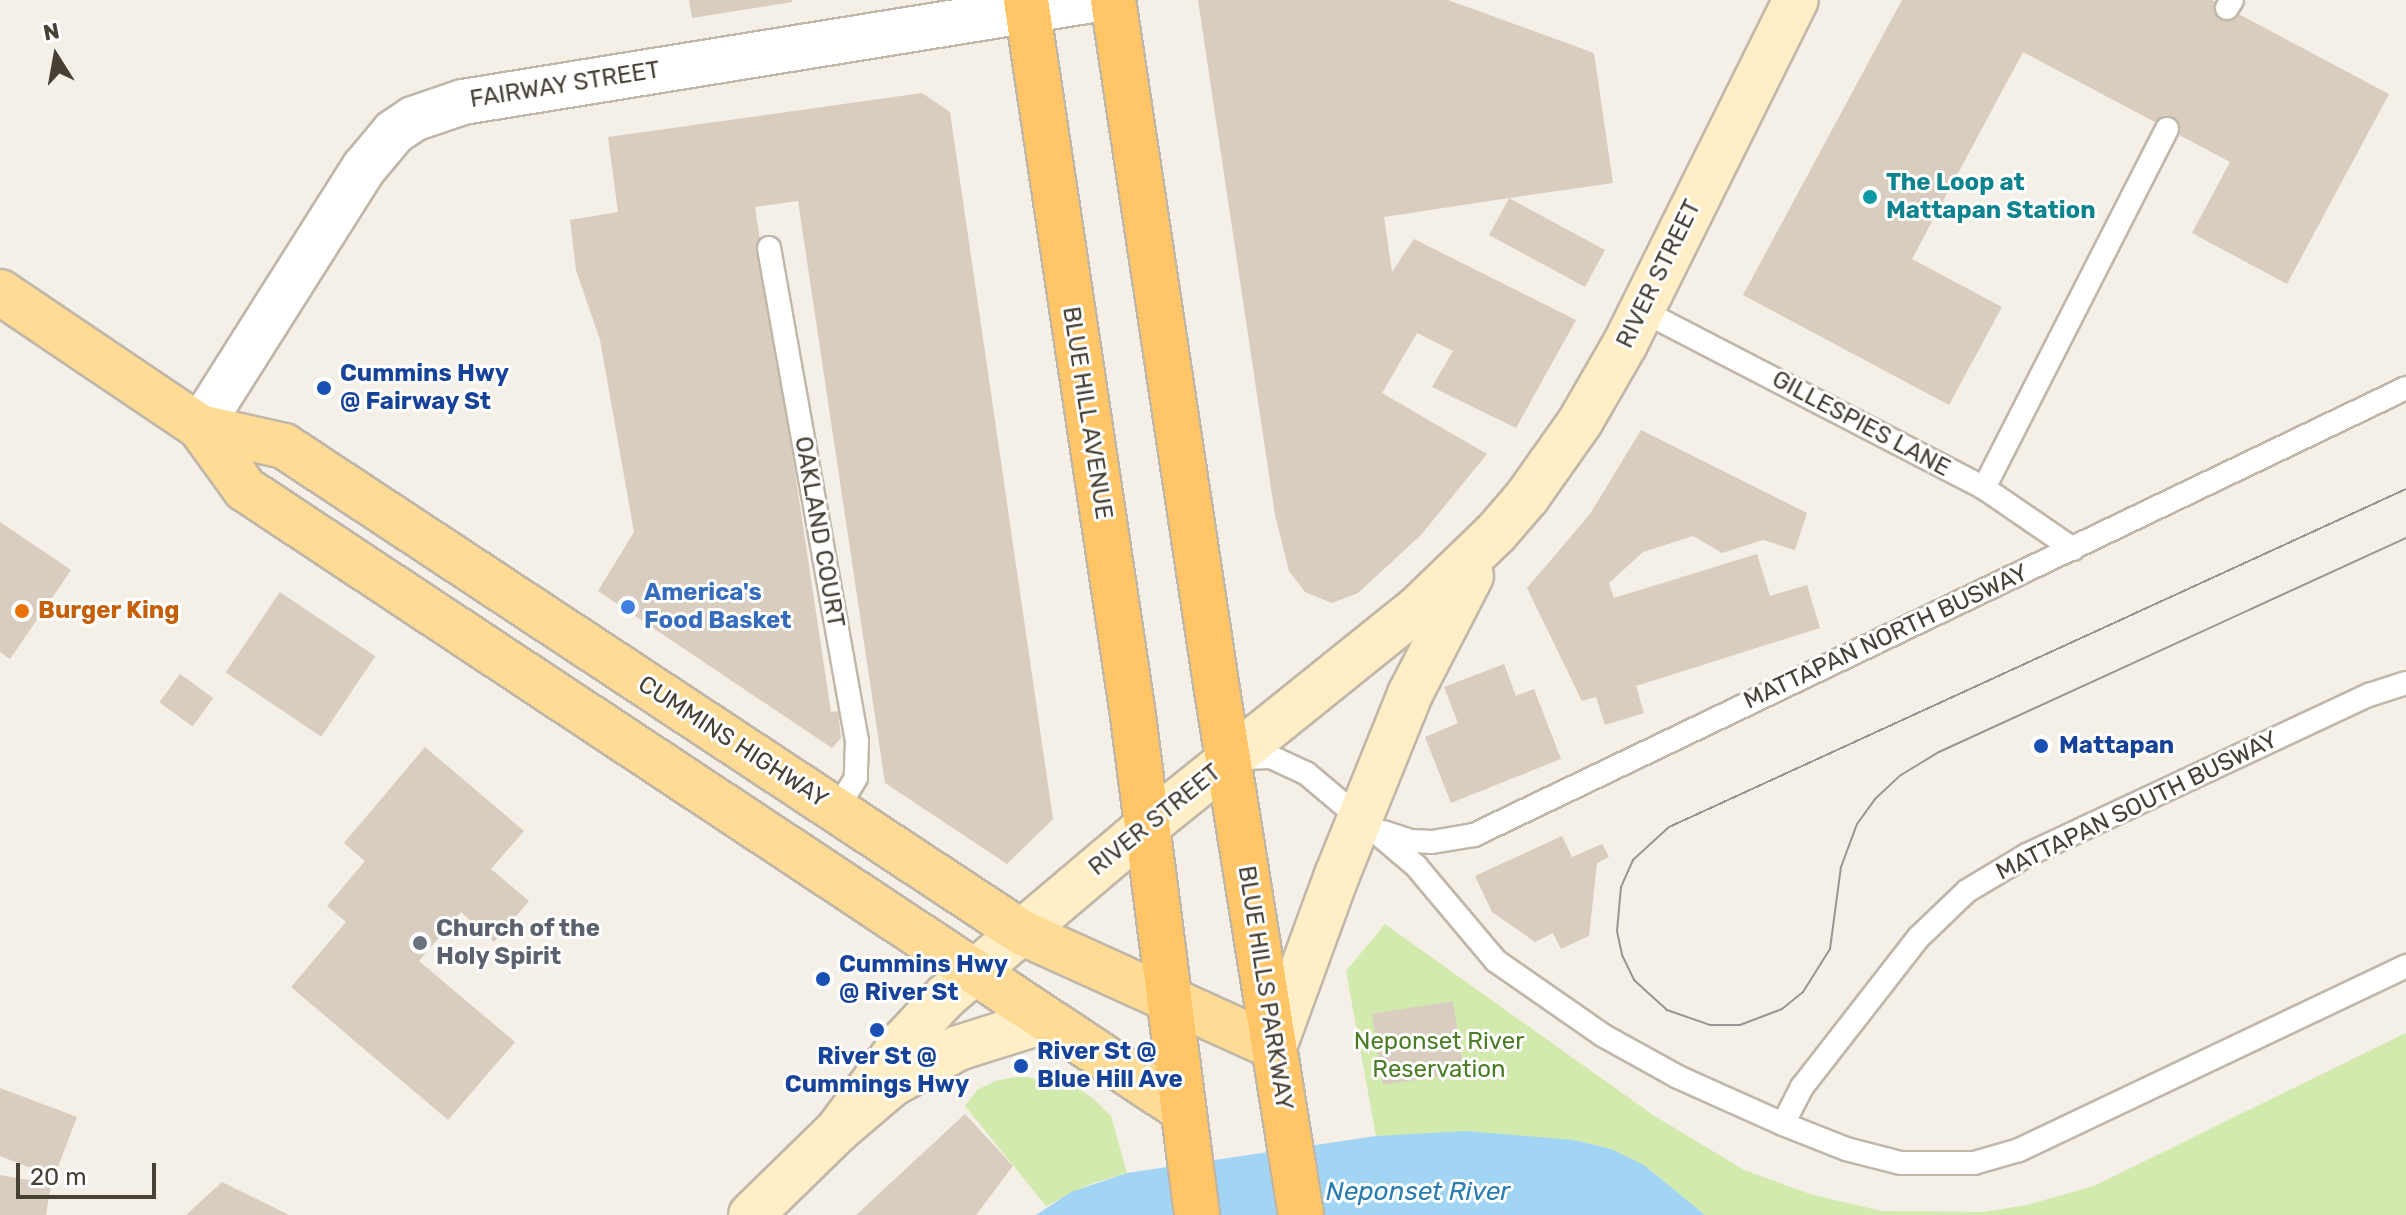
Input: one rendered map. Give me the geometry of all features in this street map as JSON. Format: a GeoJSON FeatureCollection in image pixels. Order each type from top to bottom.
{"type":"FeatureCollection","features":[{"type":"Feature","properties":{"kind":"highway"},"geometry":{"type":"LineString","coordinates":[[1113,0],[1228,761]]}},
{"type":"Feature","properties":{"kind":"highway","name":"BLUE HILL AVENUE"},"geometry":{"type":"LineString","coordinates":[[1027,5],[1147,826]]}},
{"type":"Feature","properties":{"kind":"highway","name":"BLUE HILLS PARKWAY"},"geometry":{"type":"LineString","coordinates":[[1228,761],[1301,1215]]}},
{"type":"Feature","properties":{"kind":"highway"},"geometry":{"type":"LineString","coordinates":[[1147,826],[1197,1215]]}},
{"type":"Feature","properties":{"kind":"main road","name":"RIVER STREET"},"geometry":{"type":"LineString","coordinates":[[1274,1047],[1410,694],[1461,592],[1496,533],[1580,422],[1641,310],[1796,0]]}},
{"type":"Feature","properties":{"kind":"main road","name":"CUMMINS HIGHWAY"},"geometry":{"type":"LineString","coordinates":[[0,292],[200,427],[245,489],[1182,1109]]}},
{"type":"Feature","properties":{"kind":"main road","name":"CUMMINS HIGHWAY"},"geometry":{"type":"LineString","coordinates":[[200,427],[284,446],[1021,932],[1274,1047]]}},
{"type":"Feature","properties":{"kind":"main road","name":"RIVER STREET"},"geometry":{"type":"LineString","coordinates":[[838,1130],[905,1040],[973,971],[1147,826],[1417,609],[1496,533]]}},
{"type":"Feature","properties":{"kind":"main road","name":"RIVER STREET"},"geometry":{"type":"LineString","coordinates":[[751,1215],[838,1130],[892,1084],[940,1057],[1047,1020]]}},
{"type":"Feature","properties":{"kind":"street","name":"FAIRWAY STREET"},"geometry":{"type":"LineString","coordinates":[[200,427],[364,168],[394,132],[413,119],[463,102],[1027,5],[1092,0]]}},
{"type":"Feature","properties":{"kind":"lane"},"geometry":{"type":"LineString","coordinates":[[1984,488],[2167,129]]}},
{"type":"Feature","properties":{"kind":"lane","name":"OAKLAND COURT"},"geometry":{"type":"LineString","coordinates":[[769,248],[857,741],[856,778],[836,810]]}},
{"type":"Feature","properties":{"kind":"lane","name":"GILLESPIES LANE"},"geometry":{"type":"LineString","coordinates":[[1641,310],[1984,488],[2073,549]]}},
{"type":"Feature","properties":{"kind":"lane","name":"MATTAPAN NORTH BUSWAY"},"geometry":{"type":"LineString","coordinates":[[1360,819],[1392,836],[1411,841],[1432,842],[1474,835],[2406,388]]}},
{"type":"Feature","properties":{"kind":"lane","name":"MATTAPAN SOUTH BUSWAY"},"geometry":{"type":"LineString","coordinates":[[1783,1124],[1802,1087],[1918,938],[1967,891],[2027,855],[2369,695],[2406,683]]}},
{"type":"Feature","properties":{"kind":"lane"},"geometry":{"type":"LineString","coordinates":[[1228,761],[1251,756],[1289,762],[1416,866],[1479,946],[1513,974],[1642,1058],[1783,1124],[1846,1149],[1901,1163],[1949,1165],[1996,1158],[2406,966]]}},
{"type":"Feature","properties":{"kind":"green space","name":"Neponset River Reservation"},"geometry":{"type":"Polygon","coordinates":[[[1385,924],[1653,1115],[1744,1170],[1810,1194],[1881,1211],[1985,1212],[2027,1205],[2094,1186],[2406,1033],[2406,1215],[1705,1215],[1644,1165],[1611,1149],[1574,1140],[1376,1136],[1346,971],[1385,924]]]}},
{"type":"Feature","properties":{"kind":"green space"},"geometry":{"type":"Polygon","coordinates":[[[1020,1076],[1073,1085],[1094,1099],[1111,1116],[1127,1173],[1088,1185],[1046,1206],[965,1106],[977,1090],[995,1081],[1020,1076]]]}},
{"type":"Feature","properties":{"kind":"water","name":"Neponset River"},"geometry":{"type":"Polygon","coordinates":[[[1467,1131],[1574,1140],[1611,1149],[1644,1165],[1705,1215],[1036,1215],[1071,1192],[1127,1173],[1376,1136],[1467,1131]]]}},
{"type":"Feature","properties":{"kind":"building"},"geometry":{"type":"Polygon","coordinates":[[[689,0],[792,0],[792,2],[692,18],[689,0]]]}},
{"type":"Feature","properties":{"kind":"building"},"geometry":{"type":"Polygon","coordinates":[[[1198,0],[1448,0],[1594,53],[1613,183],[1384,217],[1392,272],[1414,239],[1576,320],[1516,428],[1432,387],[1453,351],[1417,333],[1382,393],[1487,454],[1421,535],[1358,593],[1332,603],[1305,592],[1289,571],[1275,515],[1198,0]]]}},
{"type":"Feature","properties":{"kind":"building","name":"The Loop at Mattapan Station"},"geometry":{"type":"Polygon","coordinates":[[[1902,0],[2212,0],[2389,94],[2287,284],[2192,233],[2230,162],[2023,52],[1912,259],[2002,307],[1949,405],[1743,295],[1902,0]]]}},
{"type":"Feature","properties":{"kind":"building"},"geometry":{"type":"Polygon","coordinates":[[[922,93],[950,112],[1053,819],[1007,864],[885,783],[798,201],[755,207],[831,712],[838,711],[841,738],[832,748],[598,591],[634,532],[600,340],[576,270],[570,220],[618,212],[608,137],[922,93]]]}},
{"type":"Feature","properties":{"kind":"building"},"geometry":{"type":"Polygon","coordinates":[[[1509,198],[1605,250],[1585,287],[1489,235],[1509,198]]]}},
{"type":"Feature","properties":{"kind":"building"},"geometry":{"type":"Polygon","coordinates":[[[1641,430],[1807,513],[1795,550],[1763,540],[1722,553],[1693,536],[1643,552],[1609,583],[1614,598],[1757,554],[1770,596],[1807,585],[1820,628],[1636,686],[1644,713],[1605,725],[1596,697],[1582,701],[1527,588],[1590,514],[1641,430]]]}},
{"type":"Feature","properties":{"kind":"building","name":"Burger King"},"geometry":{"type":"Polygon","coordinates":[[[0,522],[71,570],[10,659],[0,652],[0,522]]]}},
{"type":"Feature","properties":{"kind":"building"},"geometry":{"type":"Polygon","coordinates":[[[280,592],[375,656],[321,737],[226,672],[280,592]]]}},
{"type":"Feature","properties":{"kind":"building"},"geometry":{"type":"Polygon","coordinates":[[[1504,664],[1516,696],[1534,689],[1561,759],[1451,803],[1425,737],[1458,723],[1444,687],[1504,664]]]}},
{"type":"Feature","properties":{"kind":"building"},"geometry":{"type":"Polygon","coordinates":[[[180,674],[213,698],[193,726],[159,702],[180,674]]]}},
{"type":"Feature","properties":{"kind":"building"},"geometry":{"type":"Polygon","coordinates":[[[425,747],[524,831],[491,869],[529,901],[494,942],[461,912],[419,961],[515,1042],[448,1120],[291,987],[346,922],[327,906],[365,861],[344,843],[425,747]]]}},
{"type":"Feature","properties":{"kind":"building"},"geometry":{"type":"Polygon","coordinates":[[[1562,836],[1572,857],[1602,844],[1609,857],[1597,863],[1589,936],[1561,949],[1553,933],[1535,942],[1492,912],[1475,876],[1562,836]]]}},
{"type":"Feature","properties":{"kind":"building"},"geometry":{"type":"Polygon","coordinates":[[[1453,1001],[1464,1072],[1383,1085],[1372,1014],[1453,1001]]]}},
{"type":"Feature","properties":{"kind":"building"},"geometry":{"type":"Polygon","coordinates":[[[0,1088],[77,1117],[54,1177],[0,1156],[0,1088]]]}},
{"type":"Feature","properties":{"kind":"building"},"geometry":{"type":"Polygon","coordinates":[[[965,1114],[1013,1166],[976,1215],[856,1215],[965,1114]]]}},
{"type":"Feature","properties":{"kind":"building"},"geometry":{"type":"Polygon","coordinates":[[[0,1175],[51,1184],[46,1215],[0,1215],[0,1175]]]}},
{"type":"Feature","properties":{"kind":"building"},"geometry":{"type":"Polygon","coordinates":[[[222,1182],[289,1215],[186,1215],[222,1182]]]}},
{"type":"Feature","properties":{"kind":"tram line"},"geometry":{"type":"LineString","coordinates":[[2406,489],[1669,827],[1633,860],[1621,887],[1617,931],[1622,955],[1634,980],[1667,1010],[1710,1025],[1740,1025],[1782,1009],[1803,992],[1830,949],[1841,867],[1857,824],[1875,799],[1901,775],[1939,752],[2406,538]]}},
{"type":"Feature","properties":{"kind":"place","name":"The Loop at Mattapan Station"},"geometry":{"type":"Point","coordinates":[1870,197]}},
{"type":"Feature","properties":{"kind":"place","name":"Cummins Hwy @ Fairway St"},"geometry":{"type":"Point","coordinates":[324,388]}},
{"type":"Feature","properties":{"kind":"place","name":"America's Food Basket"},"geometry":{"type":"Point","coordinates":[628,607]}},
{"type":"Feature","properties":{"kind":"place","name":"Burger King"},"geometry":{"type":"Point","coordinates":[22,611]}},
{"type":"Feature","properties":{"kind":"place","name":"Mattapan"},"geometry":{"type":"Point","coordinates":[2041,746]}},
{"type":"Feature","properties":{"kind":"place","name":"Church of the Holy Spirit"},"geometry":{"type":"Point","coordinates":[420,943]}},
{"type":"Feature","properties":{"kind":"place","name":"Cummins Hwy @ River St"},"geometry":{"type":"Point","coordinates":[823,979]}},
{"type":"Feature","properties":{"kind":"place","name":"River St @ Cummings Hwy"},"geometry":{"type":"Point","coordinates":[877,1030]}},
{"type":"Feature","properties":{"kind":"place","name":"River St @ Blue Hill Ave"},"geometry":{"type":"Point","coordinates":[1021,1066]}}]}
